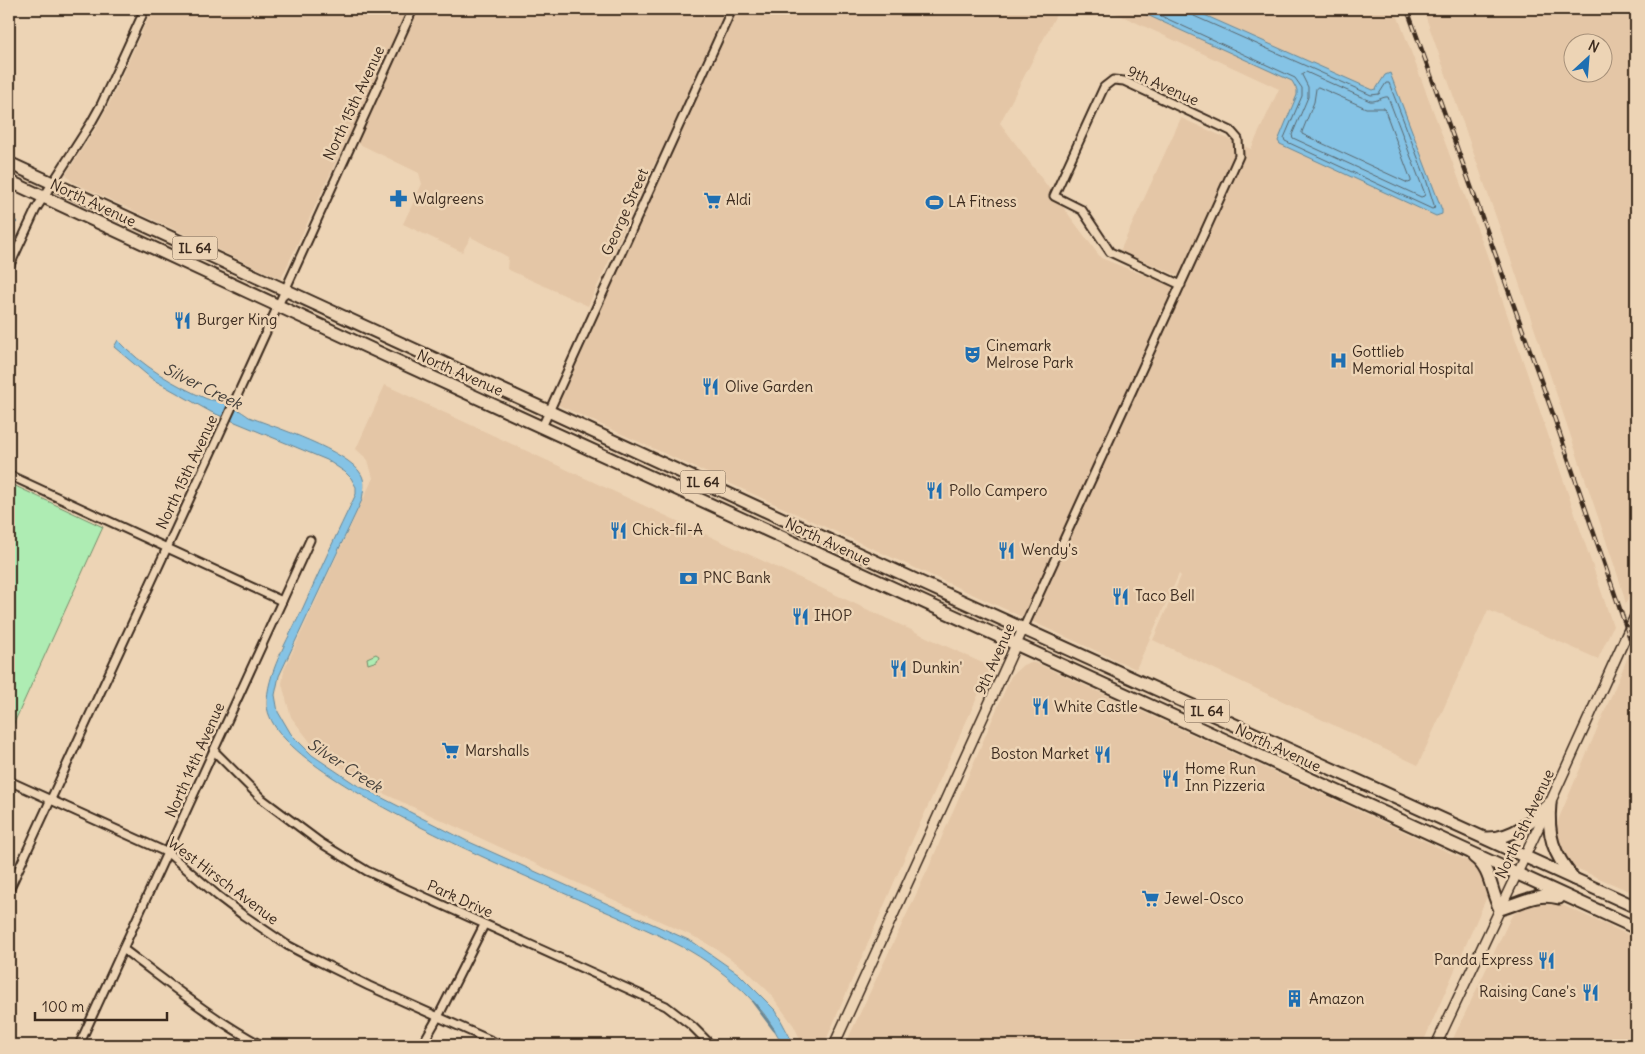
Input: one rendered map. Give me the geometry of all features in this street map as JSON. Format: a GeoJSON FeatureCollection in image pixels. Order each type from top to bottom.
{"type":"FeatureCollection","features":[{"type":"Feature","properties":{"kind":"main road","name":"North Avenue"},"geometry":{"type":"LineString","coordinates":[[9,163],[1524,858],[1636,907]]}},
{"type":"Feature","properties":{"kind":"main road","name":"North Avenue"},"geometry":{"type":"LineString","coordinates":[[9,181],[1636,928]]}},
{"type":"Feature","properties":{"kind":"main road"},"geometry":{"type":"LineString","coordinates":[[1482,838],[1511,834],[1532,820],[1550,803]]}},
{"type":"Feature","properties":{"kind":"main road"},"geometry":{"type":"LineString","coordinates":[[1550,803],[1548,822],[1553,848],[1574,880]]}},
{"type":"Feature","properties":{"kind":"main road"},"geometry":{"type":"LineString","coordinates":[[1465,850],[1480,862],[1487,872],[1500,909],[1520,901],[1544,895],[1582,904]]}},
{"type":"Feature","properties":{"kind":"street"},"geometry":{"type":"LineString","coordinates":[[10,264],[28,224],[43,197],[91,123],[108,92],[145,9]]}},
{"type":"Feature","properties":{"kind":"street","name":"North 15th Avenue"},"geometry":{"type":"LineString","coordinates":[[9,890],[226,420],[412,9]]}},
{"type":"Feature","properties":{"kind":"street","name":"George Street"},"geometry":{"type":"LineString","coordinates":[[542,427],[732,9]]}},
{"type":"Feature","properties":{"kind":"street","name":"9th Avenue"},"geometry":{"type":"LineString","coordinates":[[834,1045],[1023,628],[1181,285],[1239,156],[1238,140],[1231,131],[1124,81],[1113,80],[1104,88],[1054,196],[1082,210],[1110,252],[1181,285]]}},
{"type":"Feature","properties":{"kind":"street"},"geometry":{"type":"LineString","coordinates":[[9,475],[282,601]]}},
{"type":"Feature","properties":{"kind":"street","name":"North 14th Avenue"},"geometry":{"type":"LineString","coordinates":[[81,1044],[310,540]]}},
{"type":"Feature","properties":{"kind":"street","name":"North 5th Avenue"},"geometry":{"type":"LineString","coordinates":[[1436,1045],[1550,803],[1636,614]]}},
{"type":"Feature","properties":{"kind":"street","name":"Park Drive"},"geometry":{"type":"LineString","coordinates":[[214,751],[262,799],[321,843],[366,871],[666,1006],[692,1026],[711,1045]]}},
{"type":"Feature","properties":{"kind":"street","name":"West Hirsch Avenue"},"geometry":{"type":"LineString","coordinates":[[9,781],[168,853],[224,900],[287,945],[354,979],[501,1045]]}},
{"type":"Feature","properties":{"kind":"street"},"geometry":{"type":"LineString","coordinates":[[422,1045],[484,924]]}},
{"type":"Feature","properties":{"kind":"street"},"geometry":{"type":"LineString","coordinates":[[123,949],[184,997],[229,1027],[261,1045]]}},
{"type":"Feature","properties":{"kind":"shaded area"},"geometry":{"type":"Polygon","coordinates":[[[152,9],[1059,9],[1000,123],[1101,258],[1184,291],[1189,280],[1120,251],[1181,118],[1251,149],[1279,89],[1107,9],[1395,9],[1486,252],[1613,626],[1598,659],[1488,610],[1418,765],[1153,640],[1181,576],[1179,574],[1136,669],[556,404],[662,164],[655,162],[588,306],[507,269],[508,257],[471,237],[462,252],[403,224],[422,184],[419,173],[347,138],[281,279],[72,182],[66,174],[96,128],[111,100],[152,9]]]}},
{"type":"Feature","properties":{"kind":"shaded area"},"geometry":{"type":"Polygon","coordinates":[[[1423,9],[1636,9],[1636,580],[1626,604],[1516,274],[1423,9]]]}},
{"type":"Feature","properties":{"kind":"shaded area"},"geometry":{"type":"Polygon","coordinates":[[[385,385],[991,667],[908,850],[824,1045],[803,1045],[794,1026],[769,992],[745,969],[721,952],[701,940],[376,790],[318,752],[291,717],[282,684],[284,670],[373,478],[368,460],[356,449],[385,385]]]}},
{"type":"Feature","properties":{"kind":"shaded area"},"geometry":{"type":"Polygon","coordinates":[[[1636,638],[1636,894],[1571,866],[1563,858],[1555,832],[1559,818],[1636,638]]]}},
{"type":"Feature","properties":{"kind":"shaded area"},"geometry":{"type":"Polygon","coordinates":[[[1031,662],[1470,862],[1482,875],[1489,892],[1422,1045],[845,1045],[929,867],[1011,676],[1023,665],[1031,662]]]}},
{"type":"Feature","properties":{"kind":"shaded area"},"geometry":{"type":"Polygon","coordinates":[[[1543,899],[1560,904],[1636,938],[1636,1045],[1450,1045],[1511,917],[1526,903],[1543,899]]]}},
{"type":"Feature","properties":{"kind":"green space"},"geometry":{"type":"Polygon","coordinates":[[[9,483],[103,527],[9,734],[9,483]]]}},
{"type":"Feature","properties":{"kind":"green space"},"geometry":{"type":"Polygon","coordinates":[[[376,654],[379,656],[377,661],[368,664],[367,658],[376,654]]]}},
{"type":"Feature","properties":{"kind":"water"},"geometry":{"type":"Polygon","coordinates":[[[1134,9],[1191,9],[1373,90],[1376,89],[1385,75],[1390,73],[1442,214],[1436,216],[1280,144],[1278,141],[1297,95],[1297,90],[1292,81],[1134,9]]]}},
{"type":"Feature","properties":{"kind":"water"},"geometry":{"type":"Polygon","coordinates":[[[118,340],[137,358],[183,388],[207,399],[227,404],[249,417],[327,448],[354,465],[363,477],[362,500],[279,676],[275,695],[278,712],[291,734],[312,755],[355,784],[467,841],[693,942],[739,974],[776,1011],[794,1045],[783,1045],[766,1017],[744,992],[700,957],[651,932],[453,843],[383,807],[325,772],[283,737],[267,705],[270,682],[279,657],[356,494],[356,487],[345,472],[327,460],[211,412],[152,379],[114,347],[118,340]]]}},
{"type":"Feature","properties":{"kind":"waterway"},"geometry":{"type":"LineString","coordinates":[[9,219],[16,222]]}},
{"type":"Feature","properties":{"kind":"waterway","name":"Silver Creek"},"geometry":{"type":"LineString","coordinates":[[753,1002],[774,1030]]}},
{"type":"Feature","properties":{"kind":"railway"},"geometry":{"type":"LineString","coordinates":[[1407,9],[1554,417],[1636,656]]}},
{"type":"Feature","properties":{"kind":"place","name":"Walgreens"},"geometry":{"type":"Point","coordinates":[399,199]}},
{"type":"Feature","properties":{"kind":"place","name":"Aldi"},"geometry":{"type":"Point","coordinates":[712,200]}},
{"type":"Feature","properties":{"kind":"place","name":"LA Fitness"},"geometry":{"type":"Point","coordinates":[934,202]}},
{"type":"Feature","properties":{"kind":"place","name":"Burger King"},"geometry":{"type":"Point","coordinates":[183,320]}},
{"type":"Feature","properties":{"kind":"place","name":"Cinemark Melrose Park"},"geometry":{"type":"Point","coordinates":[972,355]}},
{"type":"Feature","properties":{"kind":"place","name":"Gottlieb Memorial Hospital"},"geometry":{"type":"Point","coordinates":[1338,361]}},
{"type":"Feature","properties":{"kind":"place","name":"Olive Garden"},"geometry":{"type":"Point","coordinates":[711,387]}},
{"type":"Feature","properties":{"kind":"place","name":"Pollo Campero"},"geometry":{"type":"Point","coordinates":[935,491]}},
{"type":"Feature","properties":{"kind":"place","name":"Chick-fil-A"},"geometry":{"type":"Point","coordinates":[618,530]}},
{"type":"Feature","properties":{"kind":"place","name":"Wendy's"},"geometry":{"type":"Point","coordinates":[1007,550]}},
{"type":"Feature","properties":{"kind":"place","name":"PNC Bank"},"geometry":{"type":"Point","coordinates":[689,578]}},
{"type":"Feature","properties":{"kind":"place","name":"Taco Bell"},"geometry":{"type":"Point","coordinates":[1121,596]}},
{"type":"Feature","properties":{"kind":"place","name":"IHOP"},"geometry":{"type":"Point","coordinates":[800,616]}},
{"type":"Feature","properties":{"kind":"place","name":"Dunkin'"},"geometry":{"type":"Point","coordinates":[898,668]}},
{"type":"Feature","properties":{"kind":"place","name":"White Castle"},"geometry":{"type":"Point","coordinates":[1040,707]}},
{"type":"Feature","properties":{"kind":"place","name":"Marshalls"},"geometry":{"type":"Point","coordinates":[451,751]}},
{"type":"Feature","properties":{"kind":"place","name":"Boston Market"},"geometry":{"type":"Point","coordinates":[1103,754]}},
{"type":"Feature","properties":{"kind":"place","name":"Home Run Inn Pizzeria"},"geometry":{"type":"Point","coordinates":[1171,778]}},
{"type":"Feature","properties":{"kind":"place","name":"Jewel-Osco"},"geometry":{"type":"Point","coordinates":[1150,899]}},
{"type":"Feature","properties":{"kind":"place","name":"Panda Express"},"geometry":{"type":"Point","coordinates":[1547,960]}},
{"type":"Feature","properties":{"kind":"place","name":"Raising Cane's"},"geometry":{"type":"Point","coordinates":[1590,992]}},
{"type":"Feature","properties":{"kind":"place","name":"Amazon"},"geometry":{"type":"Point","coordinates":[1295,999]}}]}
